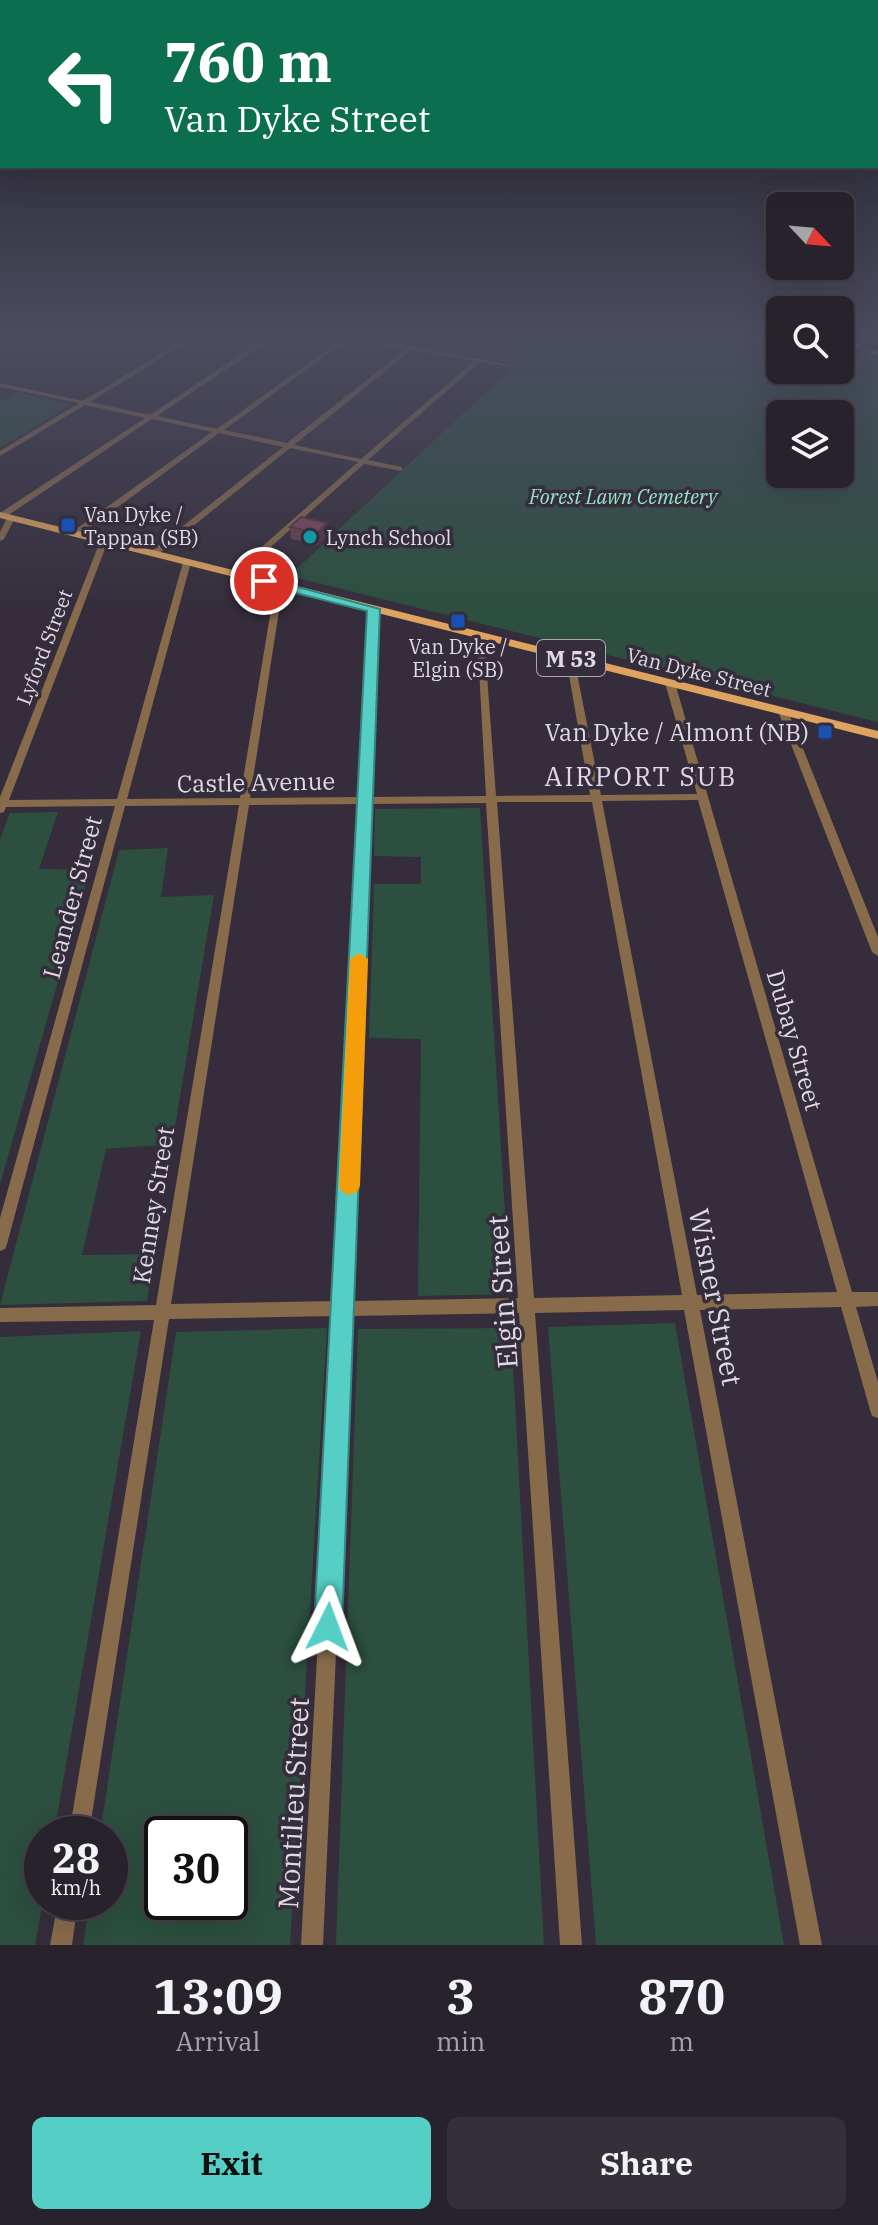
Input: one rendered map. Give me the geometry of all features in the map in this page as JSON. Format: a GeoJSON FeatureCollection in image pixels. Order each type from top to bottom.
{"type":"FeatureCollection","features":[{"type":"Feature","properties":{"kind":"main road","name":"Van Dyke Street"},"geometry":{"type":"LineString","coordinates":[[4,516],[878,735]]}},
{"type":"Feature","properties":{"kind":"street"},"geometry":{"type":"LineString","coordinates":[[0,454],[42,429]]}},
{"type":"Feature","properties":{"kind":"street"},"geometry":{"type":"LineString","coordinates":[[0,539],[4,516],[134,429]]}},
{"type":"Feature","properties":{"kind":"street"},"geometry":{"type":"LineString","coordinates":[[207,429],[399,469]]}},
{"type":"Feature","properties":{"kind":"street"},"geometry":{"type":"LineString","coordinates":[[75,534],[221,429]]}},
{"type":"Feature","properties":{"kind":"street"},"geometry":{"type":"LineString","coordinates":[[153,554],[310,429]]}},
{"type":"Feature","properties":{"kind":"street"},"geometry":{"type":"LineString","coordinates":[[235,574],[400,429]]}},
{"type":"Feature","properties":{"kind":"street","name":"Lyford Street"},"geometry":{"type":"LineString","coordinates":[[1,806],[104,541]]}},
{"type":"Feature","properties":{"kind":"street","name":"Leander Street"},"geometry":{"type":"LineString","coordinates":[[0,1244],[187,562]]}},
{"type":"Feature","properties":{"kind":"street","name":"Kenney Street"},"geometry":{"type":"LineString","coordinates":[[82,1816],[279,585]]}},
{"type":"Feature","properties":{"kind":"street","name":"Montilieu Street"},"geometry":{"type":"LineString","coordinates":[[312,1945],[344,1309],[373,609]]}},
{"type":"Feature","properties":{"kind":"street","name":"Elgin Street"},"geometry":{"type":"LineString","coordinates":[[480,635],[571,1945]]}},
{"type":"Feature","properties":{"kind":"street","name":"Wisner Street"},"geometry":{"type":"LineString","coordinates":[[570,658],[811,1945]]}},
{"type":"Feature","properties":{"kind":"street","name":"Dubay Street"},"geometry":{"type":"LineString","coordinates":[[670,683],[878,1410]]}},
{"type":"Feature","properties":{"kind":"street"},"geometry":{"type":"LineString","coordinates":[[783,711],[878,952]]}},
{"type":"Feature","properties":{"kind":"street","name":"Castle Avenue"},"geometry":{"type":"LineString","coordinates":[[1,806],[703,797]]}},
{"type":"Feature","properties":{"kind":"street"},"geometry":{"type":"LineString","coordinates":[[0,1315],[878,1299]]}},
{"type":"Feature","properties":{"kind":"street"},"geometry":{"type":"LineString","coordinates":[[61,1945],[65,1920]]}},
{"type":"Feature","properties":{"kind":"green space"},"geometry":{"type":"Polygon","coordinates":[[[0,429],[31,429],[0,448],[0,429]]]}},
{"type":"Feature","properties":{"kind":"green space","name":"Forest Lawn Cemetery"},"geometry":{"type":"Polygon","coordinates":[[[447,429],[766,429],[766,488],[854,488],[854,429],[878,429],[878,722],[289,576],[447,429]]]}},
{"type":"Feature","properties":{"kind":"green space"},"geometry":{"type":"Polygon","coordinates":[[[480,808],[510,1294],[418,1296],[421,1039],[369,1038],[374,884],[421,884],[421,857],[374,856],[375,809],[480,808]]]}},
{"type":"Feature","properties":{"kind":"green space"},"geometry":{"type":"Polygon","coordinates":[[[58,812],[39,869],[90,870],[0,1184],[0,839],[10,813],[58,812]]]}},
{"type":"Feature","properties":{"kind":"green space"},"geometry":{"type":"Polygon","coordinates":[[[168,848],[161,897],[214,895],[172,1144],[106,1149],[82,1255],[154,1254],[147,1301],[0,1305],[119,850],[168,848]]]}},
{"type":"Feature","properties":{"kind":"green space"},"geometry":{"type":"Polygon","coordinates":[[[675,1323],[784,1945],[596,1945],[548,1327],[675,1323]]]}},
{"type":"Feature","properties":{"kind":"green space"},"geometry":{"type":"Polygon","coordinates":[[[327,1328],[290,1945],[83,1945],[87,1920],[128,1920],[128,1816],[103,1816],[176,1332],[327,1328]]]}},
{"type":"Feature","properties":{"kind":"green space"},"geometry":{"type":"Polygon","coordinates":[[[511,1328],[544,1945],[336,1945],[358,1329],[511,1328]]]}},
{"type":"Feature","properties":{"kind":"green space"},"geometry":{"type":"Polygon","coordinates":[[[141,1331],[57,1816],[24,1816],[24,1920],[40,1920],[35,1945],[0,1945],[0,1337],[141,1331]]]}},
{"type":"Feature","properties":{"kind":"building"},"geometry":{"type":"Polygon","coordinates":[[[301,517],[327,523],[317,533],[290,527],[301,517]]]}},
{"type":"Feature","properties":{"kind":"slow traffic"},"geometry":{"type":"LineString","coordinates":[[349,1186],[359,959]]}},
{"type":"Feature","properties":{"kind":"place","name":"Van Dyke / Tappan (SB)"},"geometry":{"type":"Point","coordinates":[68,525]}},
{"type":"Feature","properties":{"kind":"place","name":"Lynch School"},"geometry":{"type":"Point","coordinates":[310,537]}},
{"type":"Feature","properties":{"kind":"place","name":"Van Dyke / Elgin (SB)"},"geometry":{"type":"Point","coordinates":[458,621]}},
{"type":"Feature","properties":{"kind":"place","name":"Van Dyke / Almont (NB)"},"geometry":{"type":"Point","coordinates":[825,732]}},
{"type":"Feature","properties":{"kind":"district","name":"AIRPORT SUB"},"geometry":{"type":"Point","coordinates":[641,776]}},
{"type":"Feature","properties":{"kind":"route"},"geometry":{"type":"LineString","coordinates":[[264,581],[373,609],[328,1627]]}}]}
